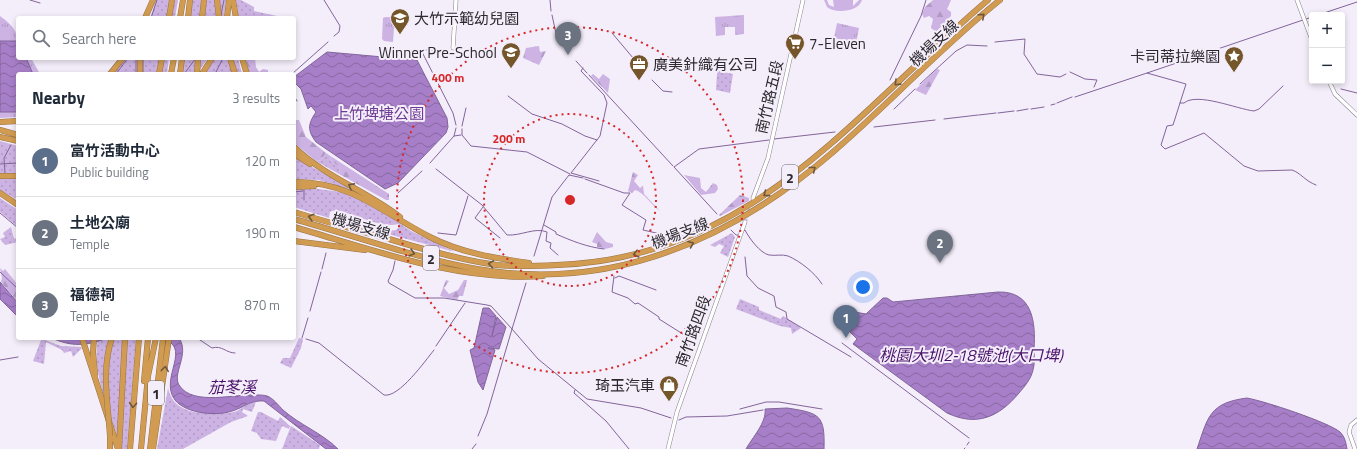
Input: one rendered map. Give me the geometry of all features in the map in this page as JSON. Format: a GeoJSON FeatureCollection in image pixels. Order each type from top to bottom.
{"type":"FeatureCollection","features":[{"type":"Feature","properties":{"kind":"highway"},"geometry":{"type":"LineString","coordinates":[[147,16],[153,0]]}},
{"type":"Feature","properties":{"kind":"highway"},"geometry":{"type":"LineString","coordinates":[[169,16],[172,0]]}},
{"type":"Feature","properties":{"kind":"highway"},"geometry":{"type":"LineString","coordinates":[[180,16],[183,0]]}},
{"type":"Feature","properties":{"kind":"highway"},"geometry":{"type":"LineString","coordinates":[[188,16],[190,0]]}},
{"type":"Feature","properties":{"kind":"highway"},"geometry":{"type":"LineString","coordinates":[[202,16],[204,0]]}},
{"type":"Feature","properties":{"kind":"highway"},"geometry":{"type":"LineString","coordinates":[[217,0],[219,16]]}},
{"type":"Feature","properties":{"kind":"highway"},"geometry":{"type":"LineString","coordinates":[[227,16],[229,0]]}},
{"type":"Feature","properties":{"kind":"highway"},"geometry":{"type":"LineString","coordinates":[[233,0],[236,16]]}},
{"type":"Feature","properties":{"kind":"highway","name":"機場支線"},"geometry":{"type":"LineString","coordinates":[[296,213],[443,255],[500,265],[544,266],[599,262],[654,249],[702,231],[756,202],[843,134],[923,58],[988,0]]}},
{"type":"Feature","properties":{"kind":"highway","name":"機場支線"},"geometry":{"type":"LineString","coordinates":[[296,220],[422,256],[479,269],[522,273],[571,273],[613,267],[662,254],[710,235],[752,212],[784,190],[834,152],[1000,0]]}},
{"type":"Feature","properties":{"kind":"highway"},"geometry":{"type":"LineString","coordinates":[[112,72],[121,60]]}},
{"type":"Feature","properties":{"kind":"highway"},"geometry":{"type":"LineString","coordinates":[[140,60],[140,72]]}},
{"type":"Feature","properties":{"kind":"highway"},"geometry":{"type":"LineString","coordinates":[[159,72],[162,60]]}},
{"type":"Feature","properties":{"kind":"highway"},"geometry":{"type":"LineString","coordinates":[[171,72],[174,60]]}},
{"type":"Feature","properties":{"kind":"highway"},"geometry":{"type":"LineString","coordinates":[[180,72],[182,60]]}},
{"type":"Feature","properties":{"kind":"highway"},"geometry":{"type":"LineString","coordinates":[[197,72],[198,60]]}},
{"type":"Feature","properties":{"kind":"highway"},"geometry":{"type":"LineString","coordinates":[[203,72],[211,60]]}},
{"type":"Feature","properties":{"kind":"highway"},"geometry":{"type":"LineString","coordinates":[[231,60],[234,72]]}},
{"type":"Feature","properties":{"kind":"highway"},"geometry":{"type":"LineString","coordinates":[[243,60],[246,72]]}},
{"type":"Feature","properties":{"kind":"highway"},"geometry":{"type":"LineString","coordinates":[[0,122],[16,121]]}},
{"type":"Feature","properties":{"kind":"highway"},"geometry":{"type":"LineString","coordinates":[[0,130],[16,134]]}},
{"type":"Feature","properties":{"kind":"highway"},"geometry":{"type":"LineString","coordinates":[[0,137],[16,141]]}},
{"type":"Feature","properties":{"kind":"highway"},"geometry":{"type":"LineString","coordinates":[[296,149],[308,159],[333,175],[384,204],[419,230]]}},
{"type":"Feature","properties":{"kind":"highway"},"geometry":{"type":"LineString","coordinates":[[296,155],[317,168],[333,175]]}},
{"type":"Feature","properties":{"kind":"highway"},"geometry":{"type":"LineString","coordinates":[[0,176],[16,176]]}},
{"type":"Feature","properties":{"kind":"highway"},"geometry":{"type":"LineString","coordinates":[[296,182],[313,183],[335,188],[367,199],[419,230],[442,242],[463,250],[496,258],[544,266]]}},
{"type":"Feature","properties":{"kind":"highway"},"geometry":{"type":"LineString","coordinates":[[296,187],[312,186],[335,188]]}},
{"type":"Feature","properties":{"kind":"highway"},"geometry":{"type":"LineString","coordinates":[[0,193],[16,204]]}},
{"type":"Feature","properties":{"kind":"highway"},"geometry":{"type":"LineString","coordinates":[[296,229],[451,270],[487,275],[530,277],[571,273]]}},
{"type":"Feature","properties":{"kind":"highway"},"geometry":{"type":"LineString","coordinates":[[296,241],[393,255]]}},
{"type":"Feature","properties":{"kind":"highway"},"geometry":{"type":"LineString","coordinates":[[83,340],[97,389],[118,449]]}},
{"type":"Feature","properties":{"kind":"highway"},"geometry":{"type":"LineString","coordinates":[[94,340],[93,352],[97,389]]}},
{"type":"Feature","properties":{"kind":"highway"},"geometry":{"type":"LineString","coordinates":[[110,449],[106,387],[107,361],[112,340]]}},
{"type":"Feature","properties":{"kind":"highway"},"geometry":{"type":"LineString","coordinates":[[118,449],[125,340]]}},
{"type":"Feature","properties":{"kind":"highway","name":"1"},"geometry":{"type":"LineString","coordinates":[[130,449],[139,340]]}},
{"type":"Feature","properties":{"kind":"highway","name":"1"},"geometry":{"type":"LineString","coordinates":[[140,449],[148,340]]}},
{"type":"Feature","properties":{"kind":"highway"},"geometry":{"type":"LineString","coordinates":[[140,449],[148,376],[156,340]]}},
{"type":"Feature","properties":{"kind":"highway","name":"1"},"geometry":{"type":"LineString","coordinates":[[150,449],[163,340]]}},
{"type":"Feature","properties":{"kind":"highway"},"geometry":{"type":"LineString","coordinates":[[153,449],[169,340]]}},
{"type":"Feature","properties":{"kind":"street"},"geometry":{"type":"LineString","coordinates":[[452,48],[456,0]]}},
{"type":"Feature","properties":{"kind":"street","name":"南竹路五段"},"geometry":{"type":"LineString","coordinates":[[753,198],[768,158],[803,0]]}},
{"type":"Feature","properties":{"kind":"street"},"geometry":{"type":"LineString","coordinates":[[1297,0],[1309,32]]}},
{"type":"Feature","properties":{"kind":"street"},"geometry":{"type":"LineString","coordinates":[[1330,84],[1335,94],[1357,115]]}},
{"type":"Feature","properties":{"kind":"street","name":"南竹路四段"},"geometry":{"type":"LineString","coordinates":[[668,449],[676,412],[745,222]]}},
{"type":"Feature","properties":{"kind":"street"},"geometry":{"type":"LineString","coordinates":[[1354,449],[1349,432],[1351,425],[1357,420]]}},
{"type":"Feature","properties":{"kind":"green space"},"geometry":{"type":"Polygon","coordinates":[[[156,0],[178,0],[175,16],[151,16],[156,0]]]}},
{"type":"Feature","properties":{"kind":"green space"},"geometry":{"type":"Polygon","coordinates":[[[192,0],[226,0],[224,16],[190,16],[192,0]]]}},
{"type":"Feature","properties":{"kind":"green space"},"geometry":{"type":"Polygon","coordinates":[[[236,0],[241,0],[254,7],[254,11],[277,16],[239,16],[236,0]]]}},
{"type":"Feature","properties":{"kind":"green space"},"geometry":{"type":"Polygon","coordinates":[[[824,0],[827,0],[829,5],[834,7],[833,0],[853,0],[853,6],[859,0],[862,0],[860,4],[852,9],[846,11],[835,11],[827,7],[824,0]]]}},
{"type":"Feature","properties":{"kind":"green space"},"geometry":{"type":"Polygon","coordinates":[[[933,0],[951,0],[947,9],[951,12],[951,16],[936,32],[931,28],[933,19],[929,16],[924,18],[922,14],[925,7],[933,0]]]}},
{"type":"Feature","properties":{"kind":"green space"},"geometry":{"type":"Polygon","coordinates":[[[744,15],[744,34],[735,35],[735,27],[725,27],[725,35],[716,36],[715,17],[744,15]]]}},
{"type":"Feature","properties":{"kind":"green space"},"geometry":{"type":"Polygon","coordinates":[[[0,16],[7,21],[16,34],[16,60],[32,60],[39,72],[16,72],[16,117],[0,118],[0,16]]]}},
{"type":"Feature","properties":{"kind":"green space"},"geometry":{"type":"Polygon","coordinates":[[[383,18],[405,18],[404,29],[394,28],[393,42],[384,41],[382,39],[383,18]]]}},
{"type":"Feature","properties":{"kind":"green space"},"geometry":{"type":"Polygon","coordinates":[[[837,23],[859,28],[856,43],[834,38],[837,23]]]}},
{"type":"Feature","properties":{"kind":"green space"},"geometry":{"type":"Polygon","coordinates":[[[539,46],[540,52],[546,51],[539,65],[523,58],[526,48],[539,46]]]}},
{"type":"Feature","properties":{"kind":"green space"},"geometry":{"type":"Polygon","coordinates":[[[124,60],[139,60],[138,72],[115,72],[124,60]]]}},
{"type":"Feature","properties":{"kind":"green space"},"geometry":{"type":"Polygon","coordinates":[[[142,60],[169,60],[167,72],[142,72],[142,60]]]}},
{"type":"Feature","properties":{"kind":"green space"},"geometry":{"type":"Polygon","coordinates":[[[184,60],[207,60],[198,72],[182,72],[184,60]]]}},
{"type":"Feature","properties":{"kind":"green space"},"geometry":{"type":"Polygon","coordinates":[[[214,60],[238,60],[242,72],[206,72],[214,60]]]}},
{"type":"Feature","properties":{"kind":"green space"},"geometry":{"type":"Polygon","coordinates":[[[246,60],[255,60],[256,67],[259,72],[249,72],[246,60]]]}},
{"type":"Feature","properties":{"kind":"green space"},"geometry":{"type":"Polygon","coordinates":[[[263,69],[268,70],[268,72],[259,72],[263,69]]]}},
{"type":"Feature","properties":{"kind":"green space"},"geometry":{"type":"Polygon","coordinates":[[[937,69],[940,70],[926,95],[915,90],[937,69]]]}},
{"type":"Feature","properties":{"kind":"green space"},"geometry":{"type":"Polygon","coordinates":[[[719,71],[733,74],[730,93],[716,90],[717,73],[719,71]]]}},
{"type":"Feature","properties":{"kind":"green space"},"geometry":{"type":"Polygon","coordinates":[[[593,74],[599,79],[603,74],[610,79],[608,93],[591,76],[593,74]]]}},
{"type":"Feature","properties":{"kind":"green space"},"geometry":{"type":"Polygon","coordinates":[[[296,120],[299,120],[306,137],[326,153],[321,160],[316,161],[296,145],[296,120]]]}},
{"type":"Feature","properties":{"kind":"green space"},"geometry":{"type":"Polygon","coordinates":[[[0,141],[16,145],[16,173],[0,174],[0,141]]]}},
{"type":"Feature","properties":{"kind":"green space"},"geometry":{"type":"Polygon","coordinates":[[[326,153],[332,157],[330,159],[340,168],[339,174],[316,161],[321,160],[326,153]]]}},
{"type":"Feature","properties":{"kind":"green space"},"geometry":{"type":"Polygon","coordinates":[[[332,157],[389,194],[389,200],[386,200],[339,174],[340,168],[330,159],[332,157]]]}},
{"type":"Feature","properties":{"kind":"green space"},"geometry":{"type":"Polygon","coordinates":[[[296,158],[349,187],[348,189],[319,180],[296,179],[296,158]]]}},
{"type":"Feature","properties":{"kind":"green space"},"geometry":{"type":"Polygon","coordinates":[[[633,172],[638,175],[634,181],[640,188],[643,186],[644,194],[660,211],[638,191],[635,190],[632,193],[628,191],[633,172]]]}},
{"type":"Feature","properties":{"kind":"green space"},"geometry":{"type":"Polygon","coordinates":[[[684,175],[700,178],[701,188],[706,192],[713,183],[717,185],[718,189],[715,193],[701,195],[684,175]]]}},
{"type":"Feature","properties":{"kind":"green space"},"geometry":{"type":"Polygon","coordinates":[[[0,178],[16,178],[16,199],[0,190],[0,178]]]}},
{"type":"Feature","properties":{"kind":"green space"},"geometry":{"type":"Polygon","coordinates":[[[304,187],[341,192],[371,204],[411,231],[455,252],[332,219],[335,215],[338,215],[388,231],[396,230],[400,226],[398,224],[380,224],[335,211],[330,212],[329,218],[296,208],[296,188],[304,187]]]}},
{"type":"Feature","properties":{"kind":"green space"},"geometry":{"type":"Polygon","coordinates":[[[740,195],[749,198],[749,201],[720,216],[719,215],[740,195]]]}},
{"type":"Feature","properties":{"kind":"green space"},"geometry":{"type":"Polygon","coordinates":[[[0,198],[16,209],[16,225],[0,212],[0,198]]]}},
{"type":"Feature","properties":{"kind":"green space"},"geometry":{"type":"Polygon","coordinates":[[[11,227],[14,239],[16,238],[16,242],[5,245],[0,239],[5,237],[3,233],[11,227]]]}},
{"type":"Feature","properties":{"kind":"green space"},"geometry":{"type":"Polygon","coordinates":[[[597,232],[606,242],[613,244],[613,247],[605,249],[597,247],[597,244],[592,242],[597,232]]]}},
{"type":"Feature","properties":{"kind":"green space"},"geometry":{"type":"Polygon","coordinates":[[[732,233],[735,237],[728,257],[720,253],[724,246],[719,244],[715,247],[710,245],[732,233]]]}},
{"type":"Feature","properties":{"kind":"green space"},"geometry":{"type":"Polygon","coordinates":[[[0,268],[3,271],[5,269],[16,283],[16,300],[1,282],[2,278],[0,268]]]}},
{"type":"Feature","properties":{"kind":"green space"},"geometry":{"type":"Polygon","coordinates":[[[446,280],[449,281],[444,288],[449,294],[458,290],[464,280],[467,280],[463,296],[459,296],[457,300],[440,296],[446,280]]]}},
{"type":"Feature","properties":{"kind":"green space"},"geometry":{"type":"Polygon","coordinates":[[[740,299],[759,307],[759,310],[781,319],[783,316],[801,328],[792,334],[791,328],[780,326],[736,309],[740,299]]]}},
{"type":"Feature","properties":{"kind":"green space"},"geometry":{"type":"Polygon","coordinates":[[[299,338],[303,339],[301,348],[291,368],[280,363],[283,358],[290,358],[299,338]]]}},
{"type":"Feature","properties":{"kind":"green space"},"geometry":{"type":"Polygon","coordinates":[[[41,340],[45,340],[61,346],[82,348],[73,357],[71,351],[64,353],[62,350],[46,342],[44,364],[33,361],[41,340]]]}},
{"type":"Feature","properties":{"kind":"green space"},"geometry":{"type":"Polygon","coordinates":[[[98,340],[136,340],[127,449],[121,449],[103,394],[97,366],[98,340]]]}},
{"type":"Feature","properties":{"kind":"green space"},"geometry":{"type":"Polygon","coordinates":[[[168,388],[175,402],[186,410],[193,412],[232,413],[248,404],[256,402],[252,412],[243,409],[242,412],[248,416],[231,422],[183,449],[157,449],[168,388]]]}},
{"type":"Feature","properties":{"kind":"green space"},"geometry":{"type":"Polygon","coordinates":[[[258,412],[261,412],[278,421],[280,417],[290,426],[289,429],[282,426],[276,441],[261,439],[257,433],[251,431],[258,412]]]}},
{"type":"Feature","properties":{"kind":"green space"},"geometry":{"type":"Polygon","coordinates":[[[291,426],[320,445],[319,449],[282,449],[291,426]]]}},
{"type":"Feature","properties":{"kind":"water"},"geometry":{"type":"Polygon","coordinates":[[[0,41],[16,41],[16,60],[27,60],[32,72],[16,72],[16,112],[0,112],[0,41]]]}},
{"type":"Feature","properties":{"kind":"water","name":"上竹埤塘公園"},"geometry":{"type":"Polygon","coordinates":[[[327,52],[417,60],[447,118],[448,127],[446,133],[398,183],[385,189],[316,142],[311,134],[310,124],[316,112],[311,106],[308,109],[301,89],[296,84],[296,75],[327,52]]]}},
{"type":"Feature","properties":{"kind":"water"},"geometry":{"type":"Polygon","coordinates":[[[0,282],[16,301],[16,315],[0,299],[0,282]]]}},
{"type":"Feature","properties":{"kind":"water","name":"桃園大圳2-18號池(大口埤)"},"geometry":{"type":"Polygon","coordinates":[[[998,292],[1009,293],[1018,297],[1025,302],[1030,310],[1034,328],[1034,368],[1028,382],[1004,408],[995,414],[978,419],[968,419],[947,413],[853,344],[857,339],[849,331],[852,323],[844,318],[843,310],[866,314],[883,298],[887,298],[893,302],[998,292]]]}},
{"type":"Feature","properties":{"kind":"water"},"geometry":{"type":"Polygon","coordinates":[[[483,308],[489,308],[496,316],[492,336],[497,317],[506,327],[499,349],[488,348],[495,350],[483,390],[478,382],[470,350],[474,348],[483,308]]]}},
{"type":"Feature","properties":{"kind":"water"},"geometry":{"type":"Polygon","coordinates":[[[57,340],[101,340],[86,344],[72,344],[57,340]]]}},
{"type":"Feature","properties":{"kind":"water"},"geometry":{"type":"Polygon","coordinates":[[[165,340],[180,340],[182,344],[183,350],[177,380],[179,385],[186,392],[194,396],[216,398],[249,395],[267,396],[274,400],[283,410],[325,438],[338,449],[326,449],[264,401],[252,402],[228,412],[212,414],[195,411],[180,405],[175,400],[171,391],[170,382],[176,355],[175,348],[170,342],[165,340]]]}},
{"type":"Feature","properties":{"kind":"water"},"geometry":{"type":"Polygon","coordinates":[[[1247,398],[1295,412],[1333,428],[1340,432],[1343,436],[1347,449],[1197,449],[1204,428],[1212,413],[1217,408],[1234,400],[1247,398]]]}},
{"type":"Feature","properties":{"kind":"water"},"geometry":{"type":"Polygon","coordinates":[[[787,408],[807,412],[818,418],[823,429],[824,449],[746,449],[764,419],[765,409],[787,408]]]}},
{"type":"Feature","properties":{"kind":"waterway"},"geometry":{"type":"LineString","coordinates":[[30,0],[40,3]]}},
{"type":"Feature","properties":{"kind":"waterway"},"geometry":{"type":"LineString","coordinates":[[152,16],[157,0]]}},
{"type":"Feature","properties":{"kind":"waterway"},"geometry":{"type":"LineString","coordinates":[[221,15],[224,0]]}},
{"type":"Feature","properties":{"kind":"waterway"},"geometry":{"type":"LineString","coordinates":[[324,0],[340,26],[339,32],[334,36]]}},
{"type":"Feature","properties":{"kind":"waterway"},"geometry":{"type":"LineString","coordinates":[[550,0],[551,11]]}},
{"type":"Feature","properties":{"kind":"waterway"},"geometry":{"type":"LineString","coordinates":[[890,80],[921,16],[926,0]]}},
{"type":"Feature","properties":{"kind":"waterway"},"geometry":{"type":"LineString","coordinates":[[1327,12],[1357,2]]}},
{"type":"Feature","properties":{"kind":"waterway"},"geometry":{"type":"LineString","coordinates":[[552,15],[557,38]]}},
{"type":"Feature","properties":{"kind":"waterway"},"geometry":{"type":"LineString","coordinates":[[1303,20],[1147,73],[1186,84],[1173,125],[1167,126],[1161,145],[1165,149],[1204,133],[1244,166],[1258,171],[1292,170],[1316,185]]}},
{"type":"Feature","properties":{"kind":"waterway"},"geometry":{"type":"LineString","coordinates":[[612,33],[639,65]]}},
{"type":"Feature","properties":{"kind":"waterway"},"geometry":{"type":"LineString","coordinates":[[995,42],[1025,39],[1024,54],[1037,74],[1060,77],[1066,74]]}},
{"type":"Feature","properties":{"kind":"waterway"},"geometry":{"type":"LineString","coordinates":[[294,72],[328,42]]}},
{"type":"Feature","properties":{"kind":"waterway"},"geometry":{"type":"LineString","coordinates":[[920,84],[956,51],[967,45],[987,46]]}},
{"type":"Feature","properties":{"kind":"waterway"},"geometry":{"type":"LineString","coordinates":[[446,53],[436,50],[421,50],[453,113],[456,125]]}},
{"type":"Feature","properties":{"kind":"waterway"},"geometry":{"type":"LineString","coordinates":[[118,72],[126,60]]}},
{"type":"Feature","properties":{"kind":"waterway"},"geometry":{"type":"LineString","coordinates":[[136,60],[136,72]]}},
{"type":"Feature","properties":{"kind":"waterway"},"geometry":{"type":"LineString","coordinates":[[143,60],[143,72]]}},
{"type":"Feature","properties":{"kind":"waterway"},"geometry":{"type":"LineString","coordinates":[[186,72],[194,60]]}},
{"type":"Feature","properties":{"kind":"waterway"},"geometry":{"type":"LineString","coordinates":[[216,72],[222,60]]}},
{"type":"Feature","properties":{"kind":"waterway"},"geometry":{"type":"LineString","coordinates":[[576,61],[587,73]]}},
{"type":"Feature","properties":{"kind":"waterway"},"geometry":{"type":"LineString","coordinates":[[583,68],[581,71],[604,95],[607,103],[600,136],[571,173],[599,181]]}},
{"type":"Feature","properties":{"kind":"waterway"},"geometry":{"type":"LineString","coordinates":[[1070,72],[1085,79],[1097,80],[1094,87]]}},
{"type":"Feature","properties":{"kind":"waterway"},"geometry":{"type":"LineString","coordinates":[[1075,97],[1147,73]]}},
{"type":"Feature","properties":{"kind":"waterway"},"geometry":{"type":"LineString","coordinates":[[589,75],[673,166]]}},
{"type":"Feature","properties":{"kind":"waterway"},"geometry":{"type":"LineString","coordinates":[[652,80],[663,91],[672,92]]}},
{"type":"Feature","properties":{"kind":"waterway"},"geometry":{"type":"LineString","coordinates":[[1180,103],[1198,99],[1218,102],[1254,111],[1259,109],[1283,86]]}},
{"type":"Feature","properties":{"kind":"waterway"},"geometry":{"type":"LineString","coordinates":[[894,109],[915,89]]}},
{"type":"Feature","properties":{"kind":"waterway"},"geometry":{"type":"LineString","coordinates":[[1341,89],[1357,93]]}},
{"type":"Feature","properties":{"kind":"waterway"},"geometry":{"type":"LineString","coordinates":[[508,96],[532,114],[562,124],[585,136],[597,140]]}},
{"type":"Feature","properties":{"kind":"waterway"},"geometry":{"type":"LineString","coordinates":[[1057,103],[1072,97]]}},
{"type":"Feature","properties":{"kind":"waterway"},"geometry":{"type":"LineString","coordinates":[[1051,105],[1055,104]]}},
{"type":"Feature","properties":{"kind":"waterway"},"geometry":{"type":"LineString","coordinates":[[1031,109],[1044,107]]}},
{"type":"Feature","properties":{"kind":"waterway"},"geometry":{"type":"LineString","coordinates":[[462,126],[466,108]]}},
{"type":"Feature","properties":{"kind":"waterway"},"geometry":{"type":"LineString","coordinates":[[1017,111],[1028,109]]}},
{"type":"Feature","properties":{"kind":"waterway"},"geometry":{"type":"LineString","coordinates":[[998,113],[1014,111]]}},
{"type":"Feature","properties":{"kind":"waterway"},"geometry":{"type":"LineString","coordinates":[[979,115],[996,113]]}},
{"type":"Feature","properties":{"kind":"waterway"},"geometry":{"type":"LineString","coordinates":[[944,119],[978,115]]}},
{"type":"Feature","properties":{"kind":"waterway"},"geometry":{"type":"LineString","coordinates":[[874,127],[935,120]]}},
{"type":"Feature","properties":{"kind":"waterway"},"geometry":{"type":"LineString","coordinates":[[456,128],[454,136],[461,135]]}},
{"type":"Feature","properties":{"kind":"waterway"},"geometry":{"type":"LineString","coordinates":[[462,129],[462,135],[471,146],[527,152],[570,174]]}},
{"type":"Feature","properties":{"kind":"waterway"},"geometry":{"type":"LineString","coordinates":[[774,139],[835,132]]}},
{"type":"Feature","properties":{"kind":"waterway"},"geometry":{"type":"LineString","coordinates":[[430,163],[454,136]]}},
{"type":"Feature","properties":{"kind":"waterway"},"geometry":{"type":"LineString","coordinates":[[717,214],[674,167],[699,149],[769,140]]}},
{"type":"Feature","properties":{"kind":"waterway"},"geometry":{"type":"LineString","coordinates":[[5,173],[4,158],[11,145]]}},
{"type":"Feature","properties":{"kind":"waterway"},"geometry":{"type":"LineString","coordinates":[[0,164],[16,163]]}},
{"type":"Feature","properties":{"kind":"waterway"},"geometry":{"type":"LineString","coordinates":[[436,169],[482,205],[507,235],[538,230],[547,232],[546,241],[551,243],[550,248],[558,255]]}},
{"type":"Feature","properties":{"kind":"waterway"},"geometry":{"type":"LineString","coordinates":[[398,193],[422,171]]}},
{"type":"Feature","properties":{"kind":"waterway"},"geometry":{"type":"LineString","coordinates":[[534,256],[552,197],[569,175],[583,178]]}},
{"type":"Feature","properties":{"kind":"waterway"},"geometry":{"type":"LineString","coordinates":[[585,179],[624,193],[630,193],[622,205],[646,220],[643,230],[665,235]]}},
{"type":"Feature","properties":{"kind":"waterway"},"geometry":{"type":"LineString","coordinates":[[304,190],[304,200]]}},
{"type":"Feature","properties":{"kind":"waterway"},"geometry":{"type":"LineString","coordinates":[[296,192],[303,191]]}},
{"type":"Feature","properties":{"kind":"waterway"},"geometry":{"type":"LineString","coordinates":[[438,233],[456,235],[468,196]]}},
{"type":"Feature","properties":{"kind":"waterway"},"geometry":{"type":"LineString","coordinates":[[483,207],[475,218],[500,238]]}},
{"type":"Feature","properties":{"kind":"waterway"},"geometry":{"type":"LineString","coordinates":[[0,213],[16,226]]}},
{"type":"Feature","properties":{"kind":"waterway"},"geometry":{"type":"LineString","coordinates":[[544,225],[556,232],[556,234],[568,239],[604,249]]}},
{"type":"Feature","properties":{"kind":"waterway"},"geometry":{"type":"LineString","coordinates":[[731,230],[738,235]]}},
{"type":"Feature","properties":{"kind":"waterway"},"geometry":{"type":"LineString","coordinates":[[744,231],[745,230],[752,241],[766,254],[786,255],[793,258],[811,272],[822,284]]}},
{"type":"Feature","properties":{"kind":"waterway"},"geometry":{"type":"LineString","coordinates":[[322,269],[326,253]]}},
{"type":"Feature","properties":{"kind":"waterway"},"geometry":{"type":"LineString","coordinates":[[745,257],[747,276],[758,288],[774,296],[776,307],[786,312],[787,319],[851,357]]}},
{"type":"Feature","properties":{"kind":"waterway"},"geometry":{"type":"LineString","coordinates":[[395,261],[388,281],[389,283],[415,298],[444,298],[491,306],[512,329],[487,414],[478,436]]}},
{"type":"Feature","properties":{"kind":"waterway"},"geometry":{"type":"LineString","coordinates":[[0,272],[16,287]]}},
{"type":"Feature","properties":{"kind":"waterway"},"geometry":{"type":"LineString","coordinates":[[310,311],[321,272]]}},
{"type":"Feature","properties":{"kind":"waterway"},"geometry":{"type":"LineString","coordinates":[[614,276],[612,292],[628,298],[635,304],[638,303],[659,317],[659,319],[686,336],[684,339],[690,344],[685,357],[690,362]]}},
{"type":"Feature","properties":{"kind":"waterway"},"geometry":{"type":"LineString","coordinates":[[615,278],[619,276],[656,290]]}},
{"type":"Feature","properties":{"kind":"waterway"},"geometry":{"type":"LineString","coordinates":[[526,283],[512,329],[538,359],[587,399],[641,408],[671,418]]}},
{"type":"Feature","properties":{"kind":"waterway"},"geometry":{"type":"LineString","coordinates":[[436,346],[465,303]]}},
{"type":"Feature","properties":{"kind":"waterway"},"geometry":{"type":"LineString","coordinates":[[302,338],[308,318]]}},
{"type":"Feature","properties":{"kind":"waterway"},"geometry":{"type":"LineString","coordinates":[[306,339],[319,343],[384,395],[397,391],[404,385],[434,350]]}},
{"type":"Feature","properties":{"kind":"waterway"},"geometry":{"type":"LineString","coordinates":[[200,340],[212,348],[221,348],[235,353]]}},
{"type":"Feature","properties":{"kind":"waterway"},"geometry":{"type":"LineString","coordinates":[[842,343],[969,438]]}},
{"type":"Feature","properties":{"kind":"waterway"},"geometry":{"type":"LineString","coordinates":[[0,360],[18,357]]}},
{"type":"Feature","properties":{"kind":"waterway"},"geometry":{"type":"LineString","coordinates":[[575,390],[574,393],[606,421],[629,449]]}},
{"type":"Feature","properties":{"kind":"waterway"},"geometry":{"type":"LineString","coordinates":[[740,409],[766,402],[779,402],[822,409]]}},
{"type":"Feature","properties":{"kind":"waterway"},"geometry":{"type":"LineString","coordinates":[[679,420],[686,417],[727,416],[763,410]]}},
{"type":"Feature","properties":{"kind":"waterway"},"geometry":{"type":"LineString","coordinates":[[472,449],[476,444]]}},
{"type":"Feature","properties":{"kind":"tunnel"},"geometry":{"type":"LineString","coordinates":[[745,222],[752,203]]}},
{"type":"Feature","properties":{"kind":"place","name":"大竹示範幼兒園"},"geometry":{"type":"Point","coordinates":[400,35]}},
{"type":"Feature","properties":{"kind":"place","name":"福德祠"},"geometry":{"type":"Point","coordinates":[568,55]}},
{"type":"Feature","properties":{"kind":"place","name":"7-Eleven"},"geometry":{"type":"Point","coordinates":[795,60]}},
{"type":"Feature","properties":{"kind":"place","name":"Winner Pre-School"},"geometry":{"type":"Point","coordinates":[511,69]}},
{"type":"Feature","properties":{"kind":"place","name":"卡司蒂拉樂園"},"geometry":{"type":"Point","coordinates":[1234,73]}},
{"type":"Feature","properties":{"kind":"place","name":"廣美針織有公司"},"geometry":{"type":"Point","coordinates":[639,81]}},
{"type":"Feature","properties":{"kind":"place","name":"土地公廟"},"geometry":{"type":"Point","coordinates":[940,263]}},
{"type":"Feature","properties":{"kind":"place","name":"富竹活動中心"},"geometry":{"type":"Point","coordinates":[846,338]}},
{"type":"Feature","properties":{"kind":"place","name":"琦玉汽車"},"geometry":{"type":"Point","coordinates":[669,402]}},
{"type":"Feature","properties":{"kind":"water label","name":"茄苳溪"},"geometry":{"type":"Point","coordinates":[232,387]}}]}
